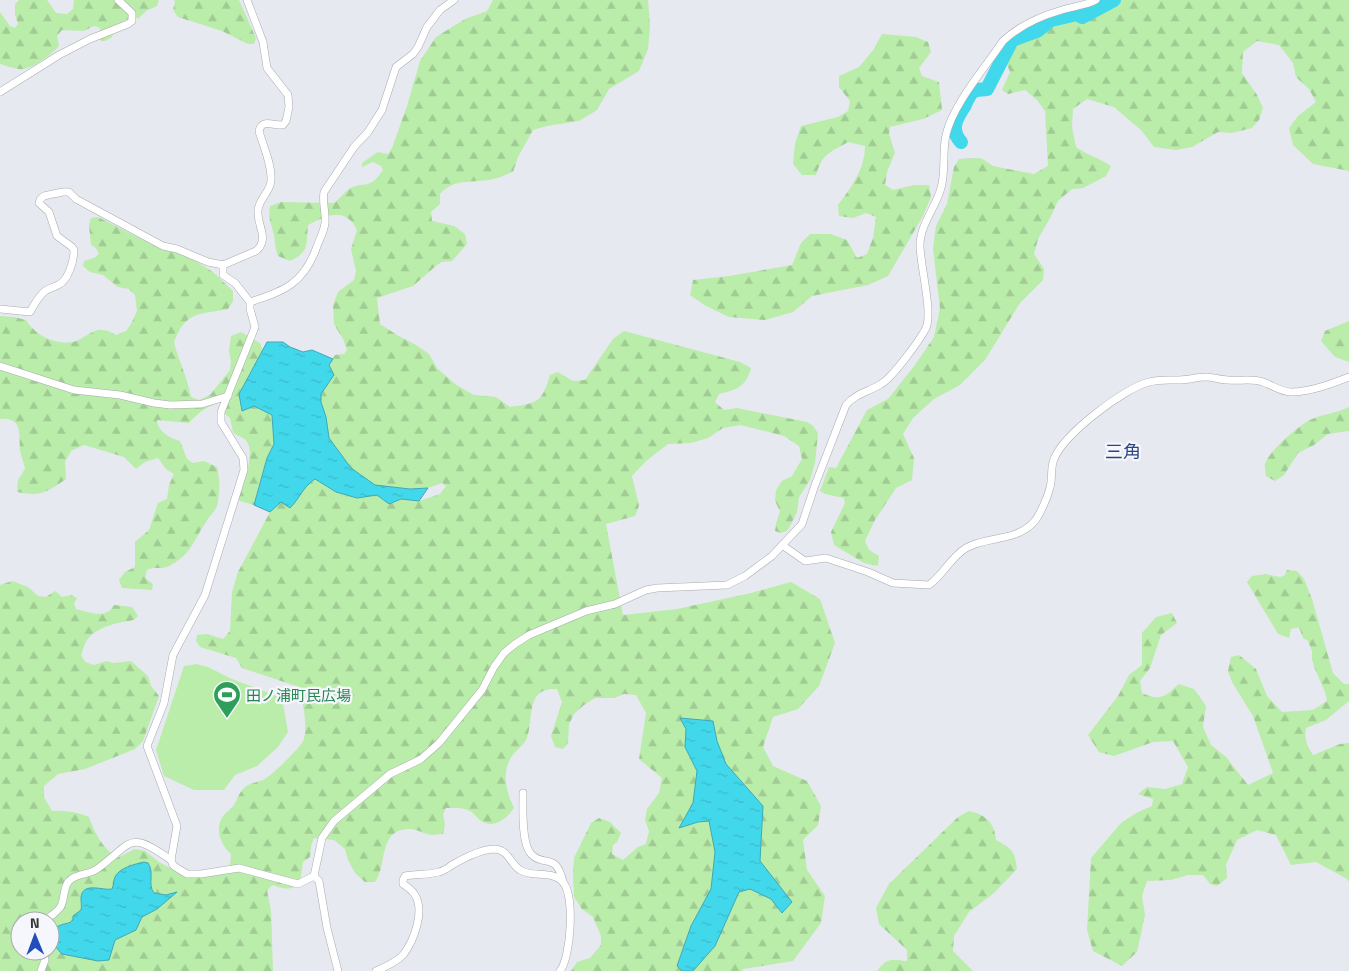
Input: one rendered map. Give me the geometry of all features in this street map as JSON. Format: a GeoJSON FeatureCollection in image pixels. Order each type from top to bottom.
{"type":"FeatureCollection","features":[{"type":"Feature","properties":{"kind":"street"},"geometry":{"type":"LineString","coordinates":[[0,92],[59,55],[90,39],[132,22],[132,13],[118,0]]}},
{"type":"Feature","properties":{"kind":"street"},"geometry":{"type":"LineString","coordinates":[[0,309],[30,312],[42,293],[66,280],[74,250],[57,236],[49,212],[39,203],[40,199],[44,196],[54,195],[62,191],[69,192],[76,199],[162,246],[177,249],[208,262],[223,265],[256,251],[262,244],[262,230],[257,213],[271,180],[259,131],[263,124],[282,125],[286,121],[290,107],[288,95],[267,68],[261,35],[247,0]]}},
{"type":"Feature","properties":{"kind":"street"},"geometry":{"type":"LineString","coordinates":[[250,302],[284,290],[303,275],[311,263],[324,230],[324,192],[382,110],[396,67],[418,47],[427,27],[440,10],[454,0]]}},
{"type":"Feature","properties":{"kind":"street"},"geometry":{"type":"LineString","coordinates":[[314,876],[322,838],[334,822],[390,774],[421,759],[439,743],[482,690],[494,667],[515,644],[537,631],[586,611],[615,604],[646,590],[727,585],[761,566],[802,524],[846,405],[851,399],[868,389],[881,385],[890,377],[927,326],[928,310],[920,244],[922,234],[942,186],[946,136],[954,112],[1003,41],[1012,32],[1048,14],[1096,0]]}},
{"type":"Feature","properties":{"kind":"street"},"geometry":{"type":"LineString","coordinates":[[171,860],[177,826],[147,746],[164,703],[173,655],[199,610],[205,595],[244,470],[243,458],[221,422],[221,412],[255,327],[250,302],[235,283],[223,274],[223,265]]}},
{"type":"Feature","properties":{"kind":"street"},"geometry":{"type":"LineString","coordinates":[[0,366],[74,390],[120,395],[154,403],[170,405],[202,404],[228,396]]}},
{"type":"Feature","properties":{"kind":"street"},"geometry":{"type":"LineString","coordinates":[[1340,380],[1343,374],[1349,372]]}},
{"type":"Feature","properties":{"kind":"street"},"geometry":{"type":"LineString","coordinates":[[782,544],[805,561],[826,558],[868,572],[893,583],[929,586],[956,556],[966,548],[1009,537],[1034,522],[1051,484],[1054,460],[1058,451],[1093,414],[1134,387],[1163,379],[1180,380],[1207,377],[1258,381],[1270,384],[1283,391],[1293,392],[1309,390],[1349,376]]}},
{"type":"Feature","properties":{"kind":"street"},"geometry":{"type":"LineString","coordinates":[[522,793],[524,827],[528,848],[534,856],[554,864],[561,873],[567,891],[570,919],[569,951],[560,971]]}},
{"type":"Feature","properties":{"kind":"street"},"geometry":{"type":"LineString","coordinates":[[56,911],[60,908],[68,881],[74,877],[96,870],[123,846],[137,842],[150,846],[171,860],[176,868],[187,874],[201,874],[239,868],[298,884],[314,876]]}},
{"type":"Feature","properties":{"kind":"street"},"geometry":{"type":"LineString","coordinates":[[376,971],[392,963],[402,955],[411,943],[416,931],[418,903],[416,896],[403,884],[405,876],[441,872],[479,853],[495,849],[503,850],[520,871],[553,876],[563,882]]}},
{"type":"Feature","properties":{"kind":"street"},"geometry":{"type":"LineString","coordinates":[[314,876],[319,881],[327,928],[338,971]]}},
{"type":"Feature","properties":{"kind":"green space"},"geometry":{"type":"Polygon","coordinates":[[[19,0],[47,0],[56,13],[67,14],[73,9],[74,0],[159,0],[157,6],[146,11],[139,18],[125,20],[111,38],[105,41],[99,40],[100,28],[94,26],[84,31],[62,30],[57,36],[59,46],[56,49],[38,63],[29,68],[21,69],[0,64],[0,12],[10,26],[15,28],[18,24],[15,4],[19,0]]]}},
{"type":"Feature","properties":{"kind":"green space"},"geometry":{"type":"Polygon","coordinates":[[[174,0],[239,0],[256,38],[254,44],[248,44],[222,31],[178,17],[173,10],[174,0]]]}},
{"type":"Feature","properties":{"kind":"green space"},"geometry":{"type":"Polygon","coordinates":[[[493,0],[648,0],[650,26],[648,49],[639,71],[609,89],[597,110],[579,121],[533,130],[518,157],[513,172],[486,180],[458,183],[440,194],[440,204],[431,212],[432,221],[454,226],[465,234],[467,244],[452,261],[442,262],[437,265],[413,286],[377,298],[380,324],[429,354],[437,368],[455,384],[474,395],[496,397],[510,407],[537,400],[544,391],[550,375],[558,372],[573,381],[585,380],[613,339],[624,331],[740,362],[751,368],[743,384],[719,394],[715,402],[724,410],[737,408],[807,422],[813,426],[818,433],[815,463],[810,480],[799,497],[797,512],[787,531],[781,533],[775,531],[780,511],[775,501],[776,490],[782,481],[792,476],[802,459],[799,446],[784,436],[741,425],[723,428],[708,438],[691,443],[668,444],[646,461],[632,476],[639,506],[635,516],[606,524],[623,615],[677,609],[791,582],[820,599],[835,643],[819,686],[798,709],[773,717],[763,747],[773,766],[807,781],[821,806],[818,825],[803,840],[807,870],[825,896],[821,923],[793,961],[743,969],[742,971],[571,971],[577,962],[590,958],[601,945],[601,936],[593,917],[582,909],[574,897],[574,858],[591,823],[599,818],[610,822],[621,833],[617,842],[613,845],[612,854],[623,860],[638,847],[646,844],[649,831],[645,820],[647,809],[659,793],[662,778],[639,759],[646,713],[636,695],[624,694],[614,698],[595,698],[584,705],[574,714],[569,724],[568,743],[563,749],[555,747],[551,736],[562,702],[557,689],[547,690],[535,698],[527,738],[512,756],[507,769],[507,789],[514,808],[500,822],[486,823],[467,810],[446,808],[443,814],[445,824],[443,834],[431,835],[412,829],[401,830],[393,834],[385,848],[379,875],[375,882],[365,882],[356,874],[348,860],[345,849],[334,840],[314,838],[310,857],[303,862],[300,883],[294,887],[287,888],[273,885],[267,890],[271,911],[273,971],[0,971],[0,585],[12,581],[28,587],[38,596],[46,597],[55,591],[62,597],[71,595],[77,598],[74,604],[76,609],[97,614],[111,610],[114,605],[132,607],[138,616],[134,620],[102,628],[91,635],[85,643],[81,655],[85,662],[94,665],[106,661],[114,663],[131,661],[148,676],[151,686],[159,696],[143,741],[135,749],[85,769],[58,774],[44,786],[44,797],[52,811],[71,812],[89,817],[100,840],[117,858],[135,849],[145,851],[159,862],[184,876],[230,866],[231,854],[224,846],[220,836],[220,821],[234,805],[244,788],[268,777],[301,745],[305,735],[304,714],[299,687],[242,668],[236,658],[200,647],[196,641],[197,635],[207,634],[223,639],[230,631],[232,592],[238,572],[270,512],[280,502],[296,502],[304,488],[315,479],[336,492],[357,498],[377,495],[389,504],[401,499],[419,501],[440,494],[446,486],[442,483],[428,488],[410,489],[375,485],[351,468],[329,438],[321,394],[334,375],[328,365],[335,355],[344,354],[347,350],[334,324],[333,305],[338,292],[354,280],[356,271],[351,249],[357,230],[351,221],[340,215],[318,220],[308,225],[307,242],[304,251],[290,261],[278,256],[269,211],[270,206],[281,202],[334,203],[349,189],[370,183],[378,177],[383,170],[381,166],[373,162],[362,167],[362,163],[378,152],[388,154],[392,148],[407,106],[420,61],[436,37],[465,19],[487,11],[493,0]]]}},
{"type":"Feature","properties":{"kind":"green space"},"geometry":{"type":"Polygon","coordinates":[[[1120,0],[1349,0],[1349,171],[1313,164],[1293,145],[1289,128],[1298,116],[1316,102],[1309,89],[1296,77],[1293,63],[1279,45],[1257,41],[1243,52],[1242,73],[1257,95],[1263,108],[1259,120],[1252,128],[1232,133],[1218,132],[1192,147],[1176,150],[1154,147],[1141,130],[1114,107],[1087,99],[1073,109],[1072,127],[1076,147],[1111,166],[1106,176],[1083,188],[1072,189],[1058,201],[1038,239],[1034,254],[1044,269],[1043,280],[1020,303],[985,360],[960,385],[934,399],[913,418],[903,434],[914,458],[912,480],[896,488],[875,520],[865,541],[869,550],[879,556],[878,566],[864,563],[834,545],[831,532],[845,503],[844,498],[820,491],[829,467],[836,468],[867,410],[888,399],[934,337],[940,308],[933,249],[936,226],[947,204],[954,167],[959,159],[981,158],[993,166],[1034,174],[1048,166],[1045,111],[1037,100],[1025,90],[1008,94],[1002,90],[1010,72],[1005,60],[1018,42],[1037,36],[1051,24],[1076,18],[1091,20],[1120,0]]]}},
{"type":"Feature","properties":{"kind":"green space"},"geometry":{"type":"Polygon","coordinates":[[[882,34],[916,37],[928,42],[931,52],[919,68],[922,76],[939,82],[942,110],[923,119],[890,127],[889,134],[895,153],[887,172],[885,185],[893,190],[914,185],[929,185],[931,197],[923,216],[888,276],[868,285],[812,296],[793,312],[765,320],[729,317],[706,306],[690,295],[693,280],[792,265],[801,243],[810,234],[831,234],[847,240],[857,258],[867,254],[873,238],[876,217],[866,213],[853,218],[839,216],[838,205],[860,170],[863,163],[865,146],[848,142],[836,149],[824,158],[816,175],[802,175],[793,164],[795,144],[801,126],[838,117],[848,111],[850,101],[839,87],[839,76],[859,67],[874,49],[882,34]]]}},
{"type":"Feature","properties":{"kind":"green space"},"geometry":{"type":"Polygon","coordinates":[[[98,217],[161,249],[186,255],[213,272],[233,291],[233,301],[228,309],[202,314],[189,319],[174,342],[191,397],[199,400],[210,395],[230,370],[229,351],[231,336],[241,332],[260,343],[263,351],[239,394],[254,406],[272,414],[274,444],[267,458],[254,505],[240,501],[238,497],[248,466],[250,449],[248,443],[243,438],[233,432],[230,418],[225,414],[221,402],[203,410],[189,423],[157,420],[162,431],[180,441],[187,459],[193,463],[204,461],[217,467],[219,491],[216,508],[183,557],[164,568],[147,570],[145,578],[153,584],[152,590],[122,588],[119,580],[125,572],[135,567],[135,542],[149,530],[158,503],[167,499],[169,485],[174,474],[166,469],[158,458],[145,462],[136,469],[124,457],[84,445],[71,451],[65,462],[66,479],[38,494],[17,492],[18,480],[25,469],[20,450],[18,428],[13,421],[0,419],[0,316],[26,320],[34,330],[46,338],[66,343],[76,341],[98,330],[105,330],[116,335],[126,331],[131,324],[137,311],[135,295],[129,289],[118,287],[103,275],[90,272],[83,266],[84,261],[94,258],[99,254],[96,248],[91,245],[89,225],[91,218],[98,217]]]}},
{"type":"Feature","properties":{"kind":"green space"},"geometry":{"type":"Polygon","coordinates":[[[1349,321],[1349,362],[1335,357],[1321,341],[1325,331],[1349,321]]]}},
{"type":"Feature","properties":{"kind":"green space"},"geometry":{"type":"Polygon","coordinates":[[[1349,407],[1349,431],[1328,434],[1314,445],[1298,453],[1284,475],[1275,481],[1266,476],[1265,465],[1267,459],[1293,432],[1312,419],[1349,407]]]}},
{"type":"Feature","properties":{"kind":"green space"},"geometry":{"type":"Polygon","coordinates":[[[1287,570],[1297,571],[1304,579],[1312,599],[1333,673],[1344,684],[1349,684],[1349,701],[1326,720],[1306,728],[1305,735],[1313,755],[1340,744],[1349,743],[1349,882],[1347,879],[1316,862],[1291,865],[1276,835],[1257,830],[1237,840],[1226,865],[1227,878],[1217,886],[1210,884],[1203,875],[1188,875],[1171,880],[1147,881],[1142,896],[1145,915],[1137,952],[1122,966],[1093,951],[1087,930],[1091,858],[1121,823],[1136,813],[1152,806],[1153,799],[1138,794],[1147,787],[1165,789],[1182,784],[1188,767],[1173,741],[1153,742],[1114,756],[1099,752],[1088,735],[1118,696],[1129,675],[1142,665],[1142,633],[1156,617],[1172,613],[1177,623],[1161,635],[1150,668],[1140,681],[1142,693],[1158,697],[1170,692],[1179,684],[1194,689],[1206,706],[1203,727],[1211,745],[1226,757],[1248,785],[1273,773],[1253,716],[1232,682],[1228,671],[1231,657],[1239,655],[1256,669],[1267,696],[1282,712],[1313,710],[1327,701],[1312,660],[1312,651],[1308,641],[1303,638],[1299,627],[1291,629],[1289,638],[1278,634],[1247,582],[1252,576],[1265,574],[1280,577],[1285,575],[1287,570]]]}},
{"type":"Feature","properties":{"kind":"green space","name":"田ノ浦町民広場"},"geometry":{"type":"Polygon","coordinates":[[[196,664],[208,667],[232,679],[282,698],[288,732],[278,747],[257,766],[235,775],[224,790],[194,790],[164,776],[156,750],[184,666],[196,664]]]}},
{"type":"Feature","properties":{"kind":"green space"},"geometry":{"type":"Polygon","coordinates":[[[969,811],[980,814],[988,820],[994,829],[996,840],[1009,848],[1014,854],[1017,869],[994,893],[969,912],[954,936],[953,951],[973,971],[877,971],[884,963],[890,960],[907,961],[907,950],[879,924],[876,908],[889,884],[958,817],[969,811]]]}},
{"type":"Feature","properties":{"kind":"water"},"geometry":{"type":"Polygon","coordinates":[[[267,342],[283,342],[303,352],[312,350],[333,359],[329,365],[334,375],[321,394],[329,438],[351,468],[375,485],[410,489],[428,488],[419,501],[401,499],[389,504],[377,495],[357,498],[336,492],[315,479],[290,508],[281,502],[270,512],[254,505],[267,458],[274,444],[272,415],[254,406],[242,411],[239,394],[267,342]]]}},
{"type":"Feature","properties":{"kind":"water"},"geometry":{"type":"Polygon","coordinates":[[[680,718],[713,721],[717,741],[726,764],[763,806],[760,861],[792,902],[782,913],[771,899],[750,889],[739,892],[715,946],[693,971],[682,971],[677,966],[691,926],[711,889],[715,852],[709,821],[698,822],[679,828],[693,803],[697,771],[685,747],[686,729],[680,718]]]}},
{"type":"Feature","properties":{"kind":"water"},"geometry":{"type":"Polygon","coordinates":[[[144,862],[148,863],[151,871],[151,886],[154,893],[166,895],[177,892],[157,909],[142,917],[136,930],[115,940],[109,960],[98,961],[62,954],[60,952],[60,926],[72,921],[73,916],[81,910],[82,893],[89,888],[112,889],[117,874],[128,867],[144,862]]]}},
{"type":"Feature","properties":{"kind":"waterway"},"geometry":{"type":"LineString","coordinates":[[961,142],[955,132],[959,114],[974,91],[987,89],[1012,40],[1037,31],[1051,20],[1077,14],[1082,17],[1114,0]]}},
{"type":"Feature","properties":{"kind":"place","name":"田ノ浦町民広場"},"geometry":{"type":"Point","coordinates":[227,719]}},
{"type":"Feature","properties":{"kind":"district","name":"三角"},"geometry":{"type":"Point","coordinates":[1123,451]}}]}
